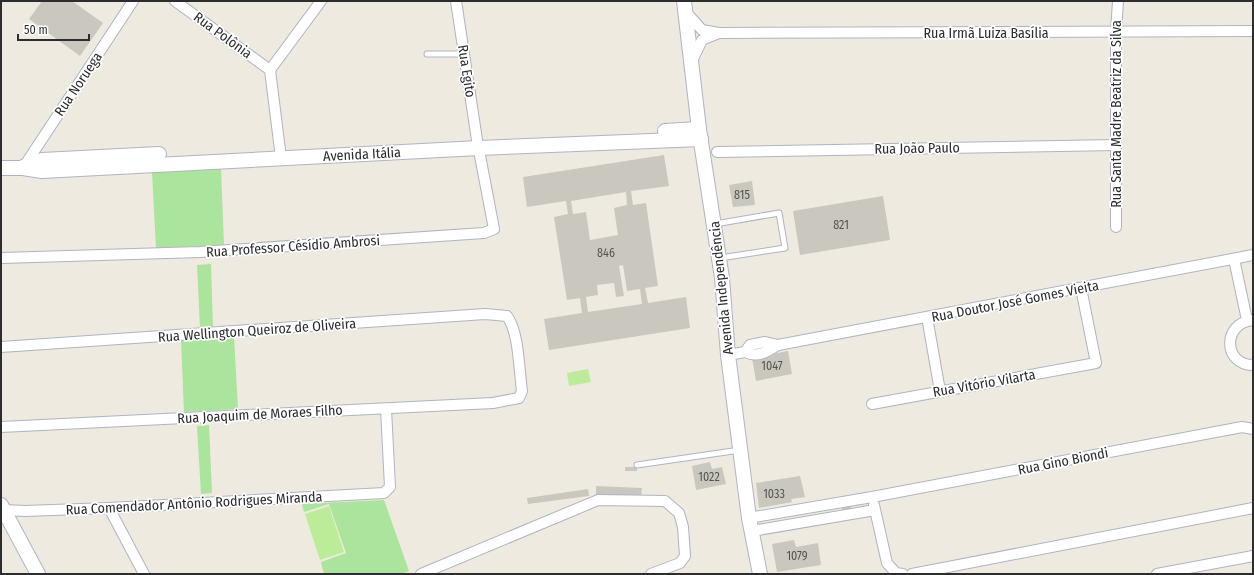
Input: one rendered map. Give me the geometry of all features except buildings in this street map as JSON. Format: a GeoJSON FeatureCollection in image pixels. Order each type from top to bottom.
{"type":"FeatureCollection","features":[{"type":"Feature","properties":{"kind":"main road","name":"Avenida Independência"},"geometry":{"type":"LineString","coordinates":[[685,7],[700,134],[719,258],[728,355],[751,524],[760,574]]}},
{"type":"Feature","properties":{"kind":"main road","name":"Avenida Itália"},"geometry":{"type":"LineString","coordinates":[[1,168],[23,168],[42,171],[280,154],[700,134]]}},
{"type":"Feature","properties":{"kind":"main road"},"geometry":{"type":"LineString","coordinates":[[2,508],[38,574]]}},
{"type":"Feature","properties":{"kind":"street","name":"Rua Noruega"},"geometry":{"type":"LineString","coordinates":[[23,168],[133,1]]}},
{"type":"Feature","properties":{"kind":"street","name":"Rua Polônia"},"geometry":{"type":"LineString","coordinates":[[175,1],[270,70]]}},
{"type":"Feature","properties":{"kind":"street"},"geometry":{"type":"LineString","coordinates":[[280,154],[270,70],[321,1]]}},
{"type":"Feature","properties":{"kind":"street","name":"Rua Egito"},"geometry":{"type":"LineString","coordinates":[[456,1],[478,144]]}},
{"type":"Feature","properties":{"kind":"street","name":"Rua Santa Madre Beatriz da Silva"},"geometry":{"type":"LineString","coordinates":[[1116,227],[1116,32],[1118,1]]}},
{"type":"Feature","properties":{"kind":"street","name":"Rua Irmã Luiza Basília"},"geometry":{"type":"LineString","coordinates":[[685,7],[702,30],[719,34],[1253,31]]}},
{"type":"Feature","properties":{"kind":"street","name":"Rua Irmã Luiza Basília"},"geometry":{"type":"LineString","coordinates":[[692,61],[702,40],[719,34]]}},
{"type":"Feature","properties":{"kind":"street","name":"Rua Professor Césídio Ambrosi"},"geometry":{"type":"LineString","coordinates":[[1,258],[200,252],[484,233],[494,229],[478,144]]}},
{"type":"Feature","properties":{"kind":"street","name":"Rua João Paulo"},"geometry":{"type":"LineString","coordinates":[[717,152],[1116,145]]}},
{"type":"Feature","properties":{"kind":"street","name":"Rua Doutor José Gomes Vieita"},"geometry":{"type":"LineString","coordinates":[[728,355],[745,352],[753,355],[767,353],[778,346],[1253,255]]}},
{"type":"Feature","properties":{"kind":"street"},"geometry":{"type":"LineString","coordinates":[[1234,259],[1250,320],[1234,329],[1230,344],[1236,358],[1242,362],[1253,365]]}},
{"type":"Feature","properties":{"kind":"street","name":"Rua Vitório Vilarta"},"geometry":{"type":"LineString","coordinates":[[872,404],[1096,363],[1081,288]]}},
{"type":"Feature","properties":{"kind":"street","name":"Rua Wellington Queiroz de Oliveira"},"geometry":{"type":"LineString","coordinates":[[1,347],[485,314],[507,316],[515,336],[522,391],[519,398]]}},
{"type":"Feature","properties":{"kind":"street"},"geometry":{"type":"LineString","coordinates":[[927,317],[940,391]]}},
{"type":"Feature","properties":{"kind":"street","name":"Rua Joaquim de Moraes Filho"},"geometry":{"type":"LineString","coordinates":[[1,427],[386,409],[493,403],[519,398]]}},
{"type":"Feature","properties":{"kind":"street","name":"Rua Comendador Antônio Rodrigues Miranda"},"geometry":{"type":"LineString","coordinates":[[2,508],[109,508],[384,493],[390,487],[386,409]]}},
{"type":"Feature","properties":{"kind":"street","name":"Rua Gino Biondi"},"geometry":{"type":"LineString","coordinates":[[751,524],[809,507],[872,497],[1242,427],[1253,429]]}},
{"type":"Feature","properties":{"kind":"street"},"geometry":{"type":"LineString","coordinates":[[872,497],[887,563],[896,573],[903,574]]}},
{"type":"Feature","properties":{"kind":"street"},"geometry":{"type":"LineString","coordinates":[[421,574],[598,500],[665,501],[679,512],[683,527],[685,556],[680,563],[651,574]]}},
{"type":"Feature","properties":{"kind":"street"},"geometry":{"type":"LineString","coordinates":[[109,508],[144,574]]}},
{"type":"Feature","properties":{"kind":"street"},"geometry":{"type":"LineString","coordinates":[[912,574],[1253,508]]}},
{"type":"Feature","properties":{"kind":"street"},"geometry":{"type":"LineString","coordinates":[[751,524],[811,521],[875,510]]}},
{"type":"Feature","properties":{"kind":"street"},"geometry":{"type":"LineString","coordinates":[[1156,574],[1253,556]]}},
{"type":"Feature","properties":{"kind":"lane"},"geometry":{"type":"LineString","coordinates":[[427,54],[464,54]]}},
{"type":"Feature","properties":{"kind":"lane"},"geometry":{"type":"LineString","coordinates":[[714,224],[779,213],[785,248],[719,258]]}},
{"type":"Feature","properties":{"kind":"lane"},"geometry":{"type":"LineString","coordinates":[[637,465],[741,450]]}},
{"type":"Feature","properties":{"kind":"lane"},"geometry":{"type":"LineString","coordinates":[[809,507],[811,521]]}},
{"type":"Feature","properties":{"kind":"green space"},"geometry":{"type":"Polygon","coordinates":[[[221,169],[224,245],[156,248],[152,172],[221,169]]]}},
{"type":"Feature","properties":{"kind":"green space"},"geometry":{"type":"Polygon","coordinates":[[[211,264],[213,327],[200,328],[197,265],[211,264]]]}},
{"type":"Feature","properties":{"kind":"green space"},"geometry":{"type":"Polygon","coordinates":[[[234,337],[238,409],[184,412],[181,340],[234,337]]]}},
{"type":"Feature","properties":{"kind":"green space"},"geometry":{"type":"Polygon","coordinates":[[[588,369],[591,382],[569,386],[567,373],[588,369]]]}},
{"type":"Feature","properties":{"kind":"green space"},"geometry":{"type":"Polygon","coordinates":[[[209,425],[212,493],[201,494],[197,426],[209,425]]]}},
{"type":"Feature","properties":{"kind":"green space"},"geometry":{"type":"Polygon","coordinates":[[[384,500],[409,571],[402,574],[324,574],[321,562],[346,553],[329,504],[304,512],[302,504],[384,500]]]}},
{"type":"Feature","properties":{"kind":"green space"},"geometry":{"type":"Polygon","coordinates":[[[329,506],[344,552],[320,560],[305,514],[329,506]]]}}]}
